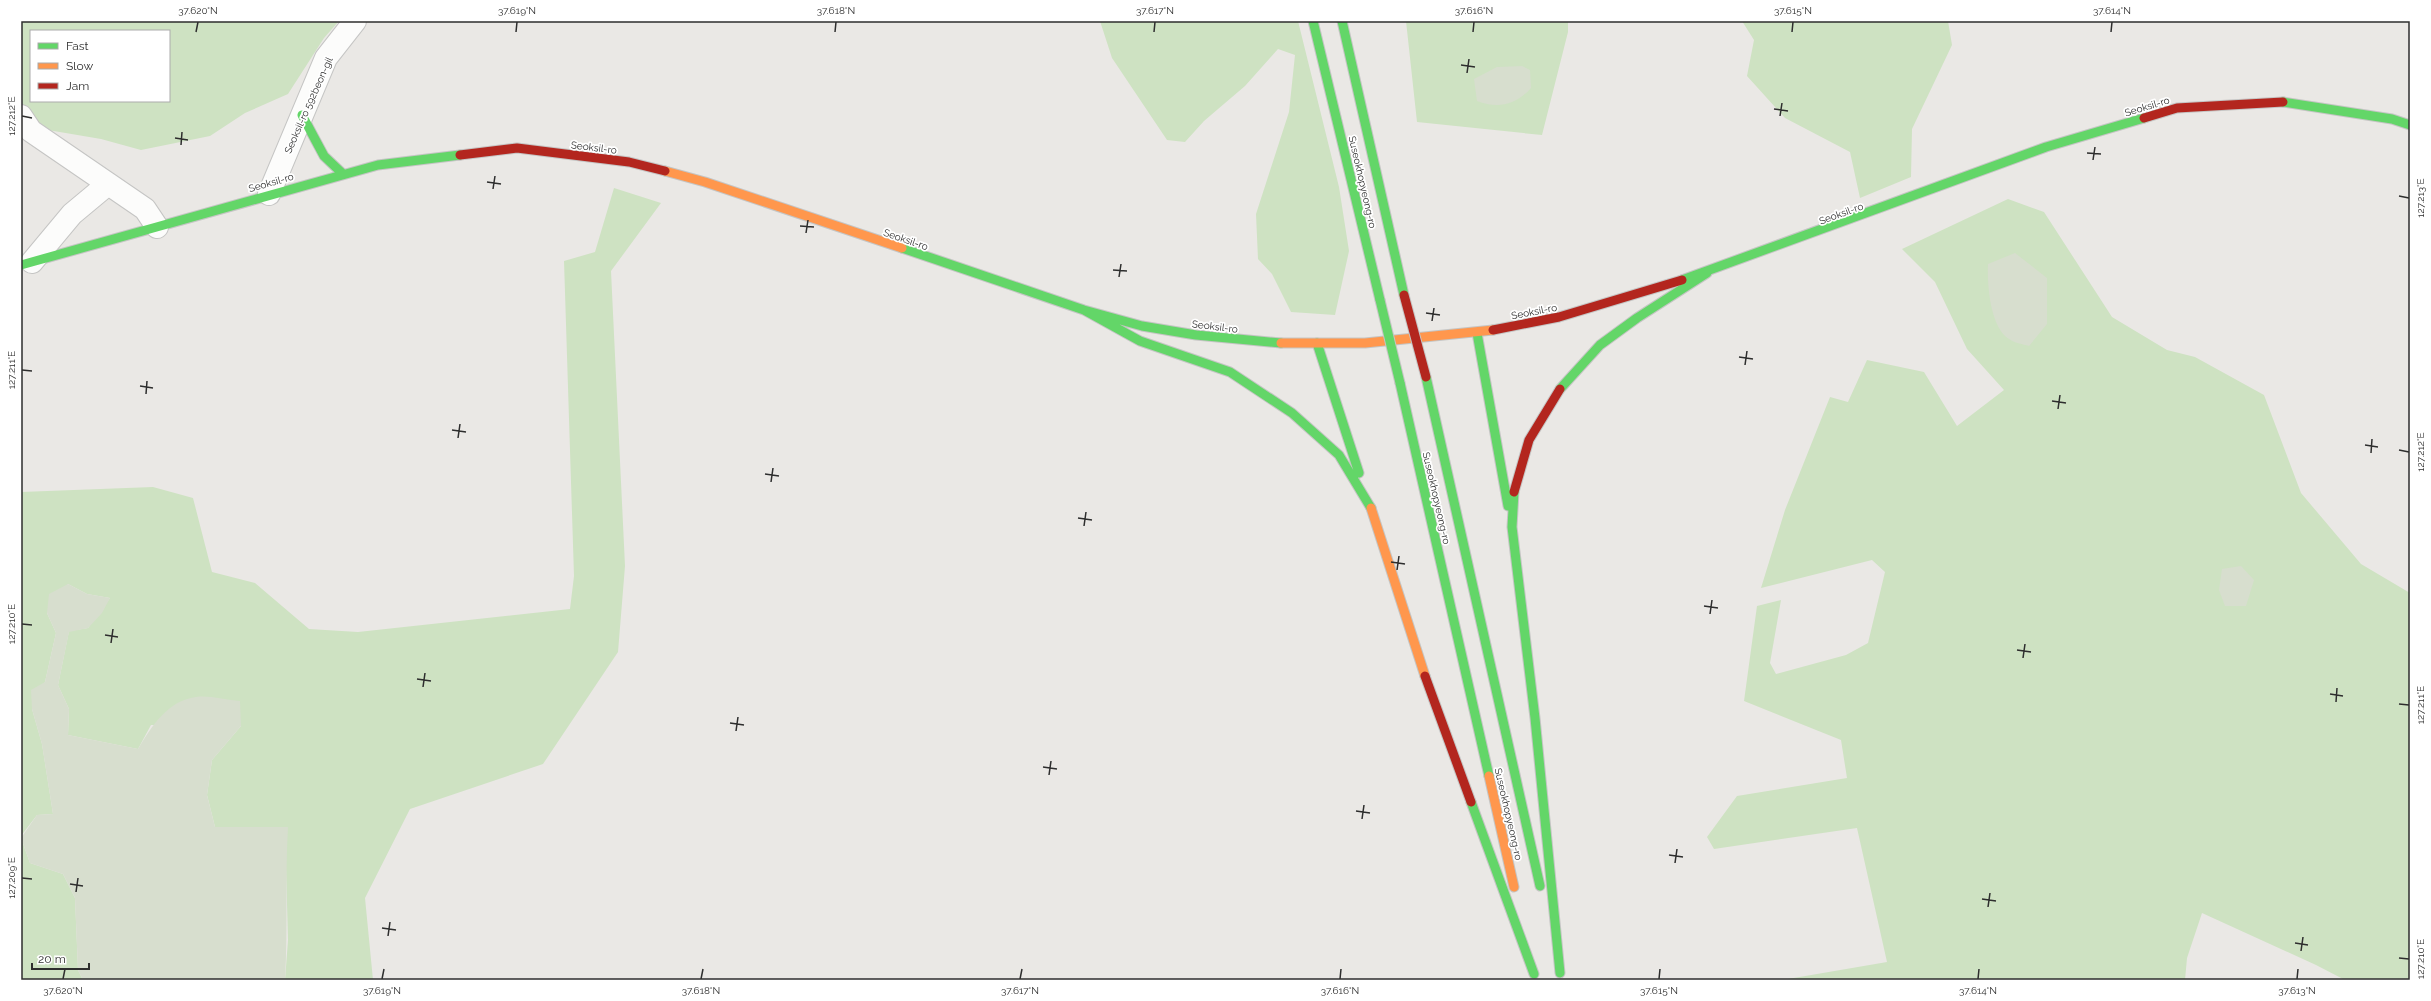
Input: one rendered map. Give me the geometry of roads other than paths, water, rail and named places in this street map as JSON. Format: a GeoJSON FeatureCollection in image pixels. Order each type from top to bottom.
{"type":"FeatureCollection","features":[{"type":"Feature","properties":{"kind":"main road","name":"Suseokhopyeong-ro"},"geometry":{"type":"LineString","coordinates":[[1313,21],[1400,383],[1534,977]]}},
{"type":"Feature","properties":{"kind":"main road","name":"Suseokhopyeong-ro"},"geometry":{"type":"LineString","coordinates":[[1342,21],[1404,295],[1426,377],[1561,977]]}},
{"type":"Feature","properties":{"kind":"main road","name":"Seoksil-ro"},"geometry":{"type":"LineString","coordinates":[[26,263],[269,194],[378,165],[517,148],[629,162],[705,182],[1084,310],[1142,326],[1196,335],[1251,341],[1365,343],[1477,333],[1559,317],[1707,273],[2046,147],[2177,108],[2287,102],[2392,119],[2410,125]]}},
{"type":"Feature","properties":{"kind":"main road"},"geometry":{"type":"LineString","coordinates":[[302,115],[324,156],[343,174]]}},
{"type":"Feature","properties":{"kind":"main road"},"geometry":{"type":"LineString","coordinates":[[1513,526],[1514,487],[1529,440],[1557,394],[1600,345],[1637,318],[1707,273]]}},
{"type":"Feature","properties":{"kind":"main road"},"geometry":{"type":"LineString","coordinates":[[1084,310],[1140,341],[1230,372],[1292,413],[1338,455],[1372,510]]}},
{"type":"Feature","properties":{"kind":"main road"},"geometry":{"type":"LineString","coordinates":[[1477,333],[1502,483],[1513,526],[1535,718],[1561,977]]}},
{"type":"Feature","properties":{"kind":"main road"},"geometry":{"type":"LineString","coordinates":[[1317,343],[1426,680],[1534,977]]}},
{"type":"Feature","properties":{"kind":"street","name":"Seoksil-ro 592beon-gil"},"geometry":{"type":"LineString","coordinates":[[269,194],[326,58],[355,21]]}},
{"type":"Feature","properties":{"kind":"street"},"geometry":{"type":"LineString","coordinates":[[21,116],[31,131],[145,208],[157,227]]}},
{"type":"Feature","properties":{"kind":"street"},"geometry":{"type":"LineString","coordinates":[[26,263],[72,214],[108,184]]}}]}
